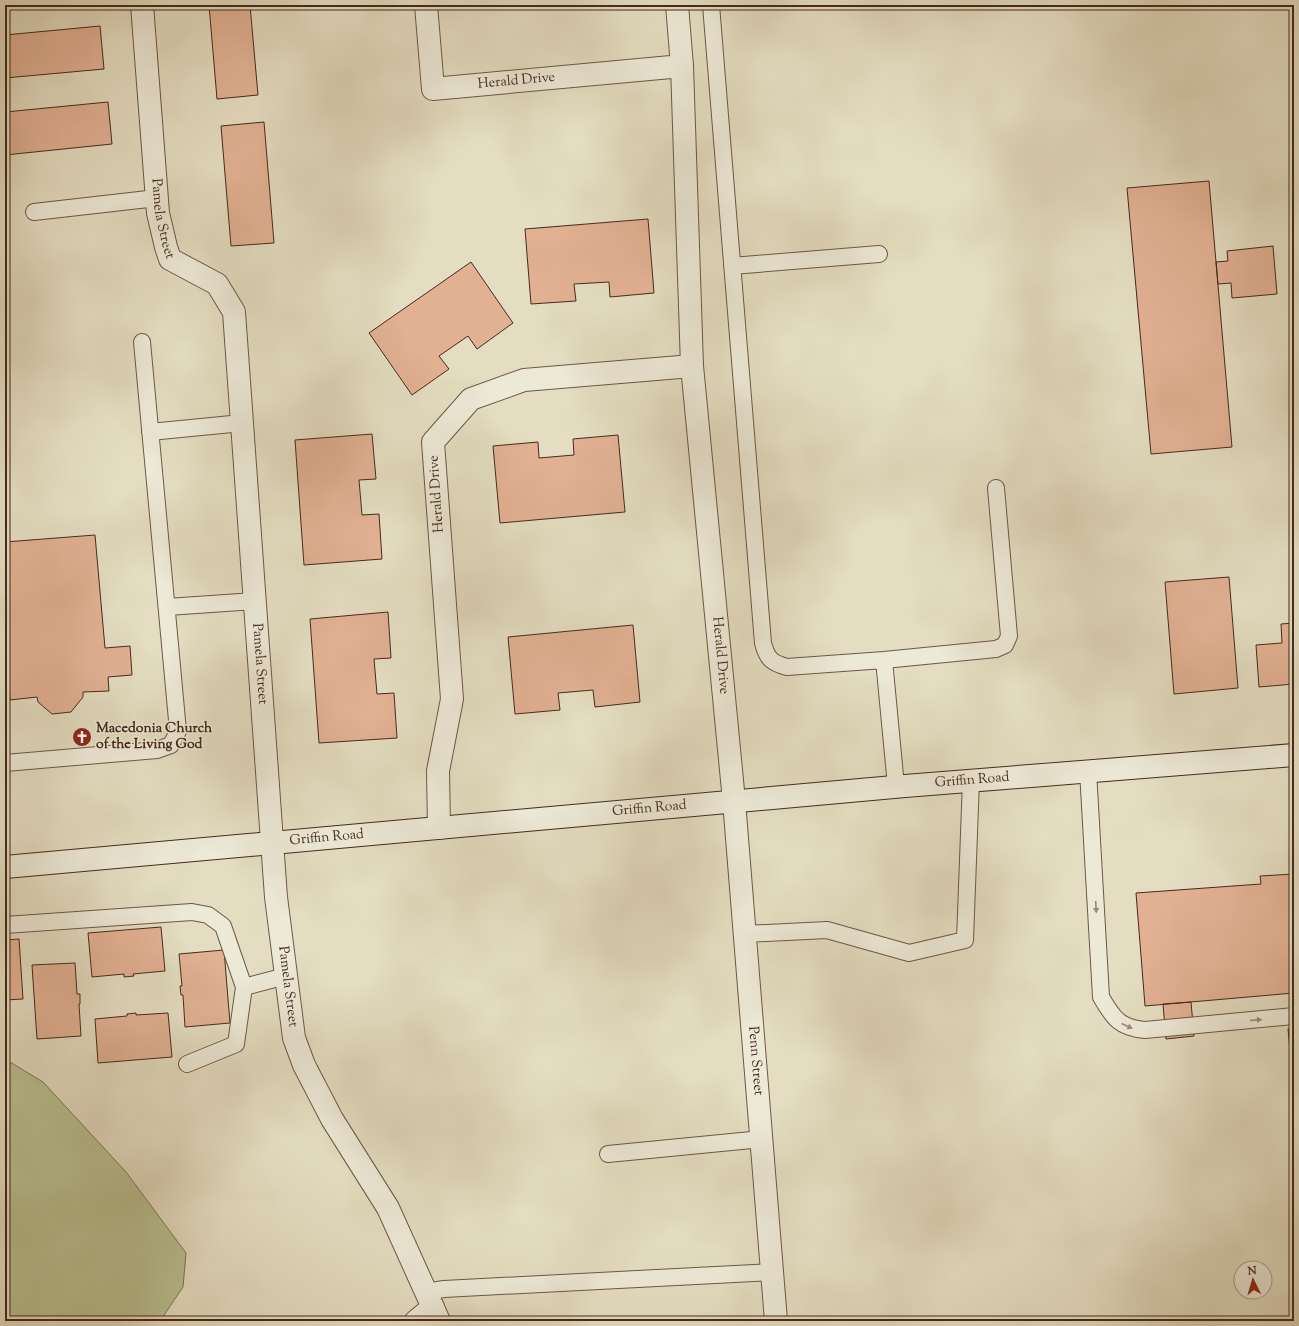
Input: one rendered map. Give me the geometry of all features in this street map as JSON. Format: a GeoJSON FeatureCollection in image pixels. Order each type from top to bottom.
{"type":"FeatureCollection","features":[{"type":"Feature","properties":{"kind":"street","name":"Pamela Street"},"geometry":{"type":"LineString","coordinates":[[142,5],[158,213],[166,247],[170,259],[217,284],[234,312],[276,897],[294,1038],[304,1065],[332,1119],[388,1208],[433,1306]]}},
{"type":"Feature","properties":{"kind":"street","name":"Herald Drive"},"geometry":{"type":"LineString","coordinates":[[426,5],[433,89],[682,66]]}},
{"type":"Feature","properties":{"kind":"street","name":"Herald Drive"},"geometry":{"type":"LineString","coordinates":[[677,5],[682,66],[692,366],[734,801]]}},
{"type":"Feature","properties":{"kind":"street","name":"Herald Drive"},"geometry":{"type":"LineString","coordinates":[[439,828],[438,770],[452,699],[433,442],[471,399],[524,380],[692,366]]}},
{"type":"Feature","properties":{"kind":"street","name":"Griffin Road"},"geometry":{"type":"LineString","coordinates":[[5,867],[896,786],[1294,755]]}},
{"type":"Feature","properties":{"kind":"street","name":"Penn Street"},"geometry":{"type":"LineString","coordinates":[[734,801],[776,1321]]}},
{"type":"Feature","properties":{"kind":"street"},"geometry":{"type":"LineString","coordinates":[[416,1321],[433,1306]]}},
{"type":"Feature","properties":{"kind":"lane"},"geometry":{"type":"LineString","coordinates":[[711,5],[763,643],[766,654],[772,661],[787,667],[884,660],[996,649],[1005,645],[1009,636],[996,488]]}},
{"type":"Feature","properties":{"kind":"lane"},"geometry":{"type":"LineString","coordinates":[[34,212],[157,198]]}},
{"type":"Feature","properties":{"kind":"lane"},"geometry":{"type":"LineString","coordinates":[[732,266],[879,254]]}},
{"type":"Feature","properties":{"kind":"lane"},"geometry":{"type":"LineString","coordinates":[[5,763],[157,750],[171,745],[178,731],[142,342]]}},
{"type":"Feature","properties":{"kind":"lane"},"geometry":{"type":"LineString","coordinates":[[150,432],[242,424]]}},
{"type":"Feature","properties":{"kind":"lane"},"geometry":{"type":"LineString","coordinates":[[167,607],[255,602]]}},
{"type":"Feature","properties":{"kind":"lane"},"geometry":{"type":"LineString","coordinates":[[884,660],[896,786]]}},
{"type":"Feature","properties":{"kind":"lane"},"geometry":{"type":"LineString","coordinates":[[1088,772],[1101,997],[1114,1017],[1122,1024],[1130,1028],[1145,1030],[1294,1016]]}},
{"type":"Feature","properties":{"kind":"lane"},"geometry":{"type":"LineString","coordinates":[[745,934],[827,930],[908,953],[965,940],[971,780]]}},
{"type":"Feature","properties":{"kind":"lane"},"geometry":{"type":"LineString","coordinates":[[5,925],[192,912],[208,915],[223,926],[244,988],[236,1044],[187,1064]]}},
{"type":"Feature","properties":{"kind":"lane"},"geometry":{"type":"LineString","coordinates":[[244,988],[286,976]]}},
{"type":"Feature","properties":{"kind":"lane"},"geometry":{"type":"LineString","coordinates":[[608,1154],[762,1139]]}},
{"type":"Feature","properties":{"kind":"lane"},"geometry":{"type":"LineString","coordinates":[[433,1306],[444,1289],[772,1272]]}},
{"type":"Feature","properties":{"kind":"green space"},"geometry":{"type":"Polygon","coordinates":[[[5,1059],[43,1082],[126,1172],[186,1253],[183,1287],[160,1321],[5,1321],[5,1059]]]}},
{"type":"Feature","properties":{"kind":"building"},"geometry":{"type":"Polygon","coordinates":[[[209,5],[250,5],[258,95],[217,99],[209,5]]]}},
{"type":"Feature","properties":{"kind":"building"},"geometry":{"type":"Polygon","coordinates":[[[100,26],[104,69],[5,78],[5,35],[100,26]]]}},
{"type":"Feature","properties":{"kind":"building"},"geometry":{"type":"Polygon","coordinates":[[[108,102],[112,144],[5,155],[5,112],[108,102]]]}},
{"type":"Feature","properties":{"kind":"building"},"geometry":{"type":"Polygon","coordinates":[[[264,122],[274,243],[231,246],[221,126],[264,122]]]}},
{"type":"Feature","properties":{"kind":"building"},"geometry":{"type":"Polygon","coordinates":[[[1209,181],[1232,447],[1151,454],[1127,188],[1209,181]]]}},
{"type":"Feature","properties":{"kind":"building"},"geometry":{"type":"Polygon","coordinates":[[[648,219],[654,293],[610,297],[609,282],[574,284],[576,301],[531,304],[525,229],[648,219]]]}},
{"type":"Feature","properties":{"kind":"building"},"geometry":{"type":"Polygon","coordinates":[[[1273,246],[1277,294],[1232,298],[1231,283],[1218,284],[1216,262],[1228,261],[1227,251],[1273,246]]]}},
{"type":"Feature","properties":{"kind":"building"},"geometry":{"type":"Polygon","coordinates":[[[471,262],[513,323],[477,349],[468,336],[439,356],[449,369],[412,395],[369,333],[471,262]]]}},
{"type":"Feature","properties":{"kind":"building"},"geometry":{"type":"Polygon","coordinates":[[[372,434],[376,479],[359,480],[362,515],[379,514],[382,559],[304,565],[295,440],[372,434]]]}},
{"type":"Feature","properties":{"kind":"building"},"geometry":{"type":"Polygon","coordinates":[[[618,435],[625,512],[500,523],[493,446],[538,442],[539,458],[574,455],[573,439],[618,435]]]}},
{"type":"Feature","properties":{"kind":"building"},"geometry":{"type":"Polygon","coordinates":[[[95,535],[105,648],[130,646],[132,675],[108,677],[109,691],[83,692],[83,697],[71,712],[52,714],[38,702],[37,697],[10,700],[5,634],[5,542],[95,535]]]}},
{"type":"Feature","properties":{"kind":"building"},"geometry":{"type":"Polygon","coordinates":[[[1229,577],[1238,688],[1174,694],[1165,582],[1229,577]]]}},
{"type":"Feature","properties":{"kind":"building"},"geometry":{"type":"Polygon","coordinates":[[[388,612],[391,658],[374,659],[377,694],[394,693],[397,738],[319,743],[310,619],[388,612]]]}},
{"type":"Feature","properties":{"kind":"building"},"geometry":{"type":"Polygon","coordinates":[[[1294,623],[1294,684],[1259,687],[1256,645],[1282,643],[1281,624],[1294,623]]]}},
{"type":"Feature","properties":{"kind":"building"},"geometry":{"type":"Polygon","coordinates":[[[633,625],[640,702],[595,707],[593,690],[558,693],[560,710],[515,714],[508,637],[633,625]]]}},
{"type":"Feature","properties":{"kind":"building"},"geometry":{"type":"Polygon","coordinates":[[[1294,874],[1294,993],[1145,1006],[1136,893],[1261,884],[1260,876],[1294,874]]]}},
{"type":"Feature","properties":{"kind":"building"},"geometry":{"type":"Polygon","coordinates":[[[161,927],[165,971],[133,974],[134,976],[124,977],[124,974],[92,977],[88,933],[161,927]]]}},
{"type":"Feature","properties":{"kind":"building"},"geometry":{"type":"Polygon","coordinates":[[[19,939],[23,999],[5,1000],[5,940],[19,939]]]}},
{"type":"Feature","properties":{"kind":"building"},"geometry":{"type":"Polygon","coordinates":[[[224,950],[230,1023],[185,1027],[183,995],[181,995],[180,986],[182,986],[179,954],[224,950]]]}},
{"type":"Feature","properties":{"kind":"building"},"geometry":{"type":"Polygon","coordinates":[[[75,963],[77,994],[80,994],[79,1004],[81,1036],[37,1039],[32,965],[75,963]]]}},
{"type":"Feature","properties":{"kind":"building"},"geometry":{"type":"Polygon","coordinates":[[[1191,1002],[1194,1036],[1166,1039],[1163,1004],[1191,1002]]]}},
{"type":"Feature","properties":{"kind":"building"},"geometry":{"type":"Polygon","coordinates":[[[136,1013],[136,1015],[168,1013],[172,1057],[98,1063],[95,1019],[127,1016],[127,1014],[136,1013]]]}},
{"type":"Feature","properties":{"kind":"building"},"geometry":{"type":"Polygon","coordinates":[[[1288,1029],[1294,1029],[1294,1091],[1288,1029]]]}},
{"type":"Feature","properties":{"kind":"place","name":"Macedonia Church of the Living God"},"geometry":{"type":"Point","coordinates":[82,737]}}]}
